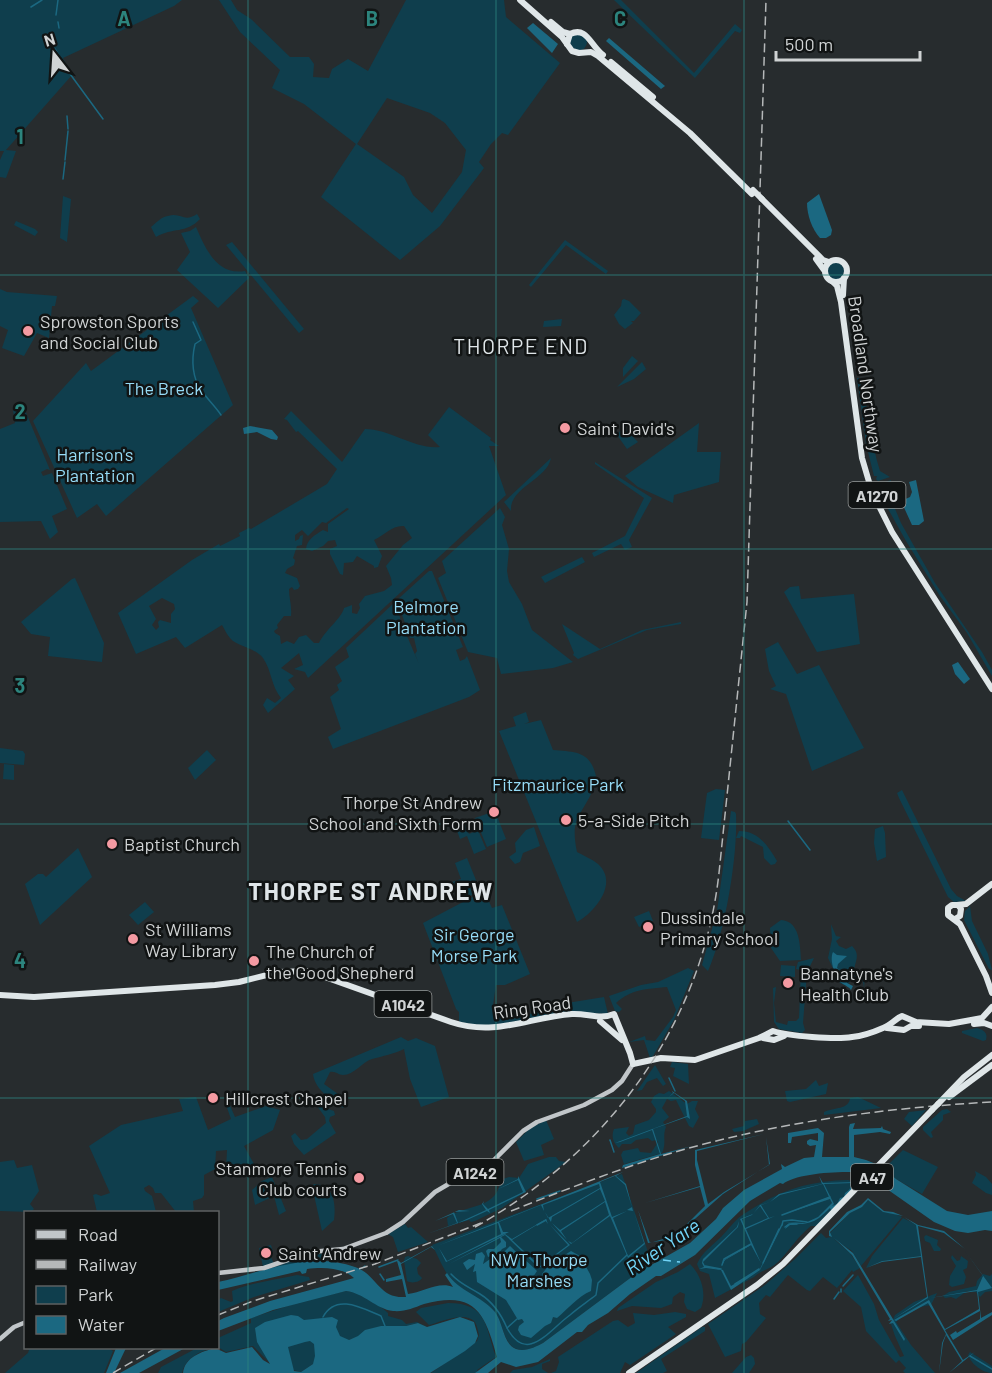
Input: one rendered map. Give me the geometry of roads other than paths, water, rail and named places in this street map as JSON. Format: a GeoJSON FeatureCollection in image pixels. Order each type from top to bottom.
{"type":"FeatureCollection","features":[{"type":"Feature","properties":{"kind":"highway"},"geometry":{"type":"LineString","coordinates":[[520,0],[562,37],[572,51],[591,52],[598,56],[690,134],[744,184]]}},
{"type":"Feature","properties":{"kind":"highway"},"geometry":{"type":"LineString","coordinates":[[525,0],[561,31],[570,34],[580,31],[588,37],[595,49],[692,130],[786,226],[823,260],[844,263],[847,269],[844,278],[839,282],[832,282],[826,277],[816,259],[786,226]]}},
{"type":"Feature","properties":{"kind":"highway"},"geometry":{"type":"LineString","coordinates":[[567,45],[570,34]]}},
{"type":"Feature","properties":{"kind":"highway"},"geometry":{"type":"LineString","coordinates":[[582,52],[586,50],[589,41]]}},
{"type":"Feature","properties":{"kind":"highway"},"geometry":{"type":"LineString","coordinates":[[824,270],[829,262]]}},
{"type":"Feature","properties":{"kind":"highway","name":"Broadland Northway"},"geometry":{"type":"LineString","coordinates":[[844,278],[843,292],[861,430],[876,491],[896,532],[992,683]]}},
{"type":"Feature","properties":{"kind":"highway","name":"Broadland Northway"},"geometry":{"type":"LineString","coordinates":[[832,282],[837,286],[841,302],[862,458],[872,492],[892,532],[992,689]]}},
{"type":"Feature","properties":{"kind":"highway"},"geometry":{"type":"LineString","coordinates":[[992,884],[959,912],[960,924],[992,993]]}},
{"type":"Feature","properties":{"kind":"highway"},"geometry":{"type":"LineString","coordinates":[[959,912],[992,981]]}},
{"type":"Feature","properties":{"kind":"highway","name":"Ring Road"},"geometry":{"type":"LineString","coordinates":[[0,995],[34,997],[215,985],[296,970],[320,974],[471,1027],[501,1028],[569,1015],[610,1018]]}},
{"type":"Feature","properties":{"kind":"highway"},"geometry":{"type":"LineString","coordinates":[[909,1023],[942,1024],[980,1019],[990,1008]]}},
{"type":"Feature","properties":{"kind":"highway"},"geometry":{"type":"LineString","coordinates":[[896,1025],[898,1017],[902,1016],[909,1023],[946,1028],[981,1021],[991,1024],[990,1008]]}},
{"type":"Feature","properties":{"kind":"highway","name":"Ring Road"},"geometry":{"type":"LineString","coordinates":[[591,1016],[610,1018]]}},
{"type":"Feature","properties":{"kind":"highway"},"geometry":{"type":"LineString","coordinates":[[610,1018],[630,1053],[633,1064],[665,1057],[695,1060],[759,1038],[785,1035],[849,1038],[896,1025],[904,1030],[909,1023]]}},
{"type":"Feature","properties":{"kind":"highway","name":"A1042"},"geometry":{"type":"LineString","coordinates":[[610,1018],[622,1040]]}},
{"type":"Feature","properties":{"kind":"highway","name":"A1042"},"geometry":{"type":"LineString","coordinates":[[610,1018],[633,1064]]}},
{"type":"Feature","properties":{"kind":"highway","name":"A47"},"geometry":{"type":"LineString","coordinates":[[628,1373],[772,1277],[992,1053]]}},
{"type":"Feature","properties":{"kind":"highway","name":"A47"},"geometry":{"type":"LineString","coordinates":[[949,1097],[992,1059]]}},
{"type":"Feature","properties":{"kind":"highway","name":"A47"},"geometry":{"type":"LineString","coordinates":[[937,1107],[992,1065]]}},
{"type":"Feature","properties":{"kind":"highway","name":"A47"},"geometry":{"type":"LineString","coordinates":[[635,1373],[702,1323]]}},
{"type":"Feature","properties":{"kind":"main road","name":"A1242"},"geometry":{"type":"LineString","coordinates":[[219,1273],[264,1268],[313,1252],[343,1249],[386,1233],[403,1222],[424,1200],[442,1187],[491,1164],[523,1131],[537,1122],[584,1105],[612,1090],[622,1081],[633,1064]]}},
{"type":"Feature","properties":{"kind":"main road"},"geometry":{"type":"LineString","coordinates":[[0,1339],[22,1325]]}},
{"type":"Feature","properties":{"kind":"water"},"geometry":{"type":"Polygon","coordinates":[[[533,23],[558,44],[552,53],[527,28],[533,23]]]}},
{"type":"Feature","properties":{"kind":"water"},"geometry":{"type":"Polygon","coordinates":[[[609,38],[665,86],[661,89],[606,41],[609,38]]]}},
{"type":"Feature","properties":{"kind":"water"},"geometry":{"type":"Polygon","coordinates":[[[819,194],[832,230],[831,235],[826,238],[820,238],[817,234],[808,212],[807,203],[819,194]]]}},
{"type":"Feature","properties":{"kind":"water"},"geometry":{"type":"Polygon","coordinates":[[[250,426],[272,430],[278,437],[277,440],[257,432],[244,434],[243,428],[250,426]]]}},
{"type":"Feature","properties":{"kind":"water"},"geometry":{"type":"Polygon","coordinates":[[[916,480],[924,521],[919,525],[912,525],[901,501],[910,497],[912,492],[909,482],[916,480]]]}},
{"type":"Feature","properties":{"kind":"water"},"geometry":{"type":"Polygon","coordinates":[[[958,662],[970,679],[964,684],[955,674],[952,665],[958,662]]]}},
{"type":"Feature","properties":{"kind":"water"},"geometry":{"type":"Polygon","coordinates":[[[833,952],[847,956],[837,968],[847,976],[847,983],[853,986],[851,990],[840,981],[835,973],[832,964],[833,952]]]}},
{"type":"Feature","properties":{"kind":"water"},"geometry":{"type":"Polygon","coordinates":[[[666,1080],[672,1091],[687,1101],[690,1119],[687,1117],[653,1129],[661,1154],[692,1146],[622,1168],[623,1165],[660,1154],[652,1130],[615,1143],[687,1116],[685,1101],[674,1093],[669,1097],[673,1093],[666,1080]]]}},
{"type":"Feature","properties":{"kind":"water"},"geometry":{"type":"Polygon","coordinates":[[[855,1123],[853,1129],[881,1128],[882,1126],[883,1129],[891,1132],[890,1134],[880,1132],[854,1135],[854,1157],[881,1166],[896,1179],[947,1211],[968,1215],[992,1211],[992,1231],[968,1233],[955,1231],[934,1222],[864,1173],[822,1173],[780,1183],[750,1201],[695,1255],[661,1276],[656,1276],[538,1362],[516,1367],[501,1362],[488,1373],[475,1373],[497,1357],[482,1318],[467,1303],[456,1300],[442,1300],[393,1311],[346,1291],[273,1310],[219,1331],[219,1320],[224,1318],[270,1301],[354,1278],[338,1270],[319,1268],[307,1269],[306,1273],[302,1274],[300,1271],[219,1290],[219,1282],[303,1262],[338,1262],[363,1271],[389,1294],[406,1297],[402,1279],[386,1282],[386,1279],[401,1275],[397,1261],[401,1263],[432,1246],[435,1250],[431,1247],[401,1264],[408,1294],[442,1285],[453,1287],[445,1275],[447,1273],[458,1285],[483,1301],[495,1312],[508,1343],[516,1349],[530,1349],[543,1343],[637,1273],[690,1243],[716,1219],[723,1208],[744,1190],[782,1169],[781,1164],[785,1167],[804,1158],[814,1157],[816,1145],[810,1146],[807,1141],[810,1139],[818,1141],[818,1133],[792,1137],[791,1143],[788,1143],[788,1133],[818,1128],[824,1133],[822,1157],[849,1157],[850,1124],[855,1123]]]}},
{"type":"Feature","properties":{"kind":"water"},"geometry":{"type":"Polygon","coordinates":[[[764,1134],[697,1151],[697,1160],[708,1204],[724,1192],[760,1171],[723,1194],[676,1235],[705,1206],[700,1187],[645,1203],[700,1186],[695,1165],[695,1150],[764,1134]]]}},
{"type":"Feature","properties":{"kind":"water"},"geometry":{"type":"Polygon","coordinates":[[[623,1172],[616,1176],[626,1184],[632,1206],[625,1185],[615,1176],[600,1182],[612,1217],[627,1211],[613,1218],[628,1256],[644,1243],[634,1212],[645,1244],[628,1258],[610,1216],[571,1244],[568,1241],[572,1243],[609,1215],[605,1202],[561,1231],[567,1240],[552,1223],[560,1230],[605,1201],[600,1189],[552,1217],[551,1222],[548,1218],[600,1188],[599,1184],[543,1205],[544,1211],[541,1205],[499,1222],[503,1232],[509,1232],[446,1262],[439,1248],[447,1261],[501,1234],[498,1223],[437,1246],[623,1172]]]}},
{"type":"Feature","properties":{"kind":"water"},"geometry":{"type":"Polygon","coordinates":[[[518,1176],[526,1192],[489,1210],[490,1213],[487,1211],[467,1220],[427,1234],[457,1223],[453,1214],[435,1221],[454,1212],[458,1223],[486,1210],[482,1204],[484,1201],[483,1204],[488,1209],[523,1192],[518,1180],[496,1190],[518,1179],[518,1176]]]}},
{"type":"Feature","properties":{"kind":"water"},"geometry":{"type":"Polygon","coordinates":[[[819,1176],[823,1183],[856,1182],[857,1184],[832,1212],[830,1208],[816,1220],[803,1224],[785,1222],[805,1223],[818,1217],[832,1203],[830,1199],[782,1215],[829,1197],[823,1184],[780,1195],[770,1202],[779,1194],[822,1184],[819,1176]],[[853,1183],[824,1184],[834,1204],[832,1206],[844,1197],[853,1183]]]}},
{"type":"Feature","properties":{"kind":"water"},"geometry":{"type":"Polygon","coordinates":[[[868,1198],[884,1211],[903,1216],[883,1212],[868,1200],[830,1232],[832,1237],[829,1236],[829,1231],[847,1212],[861,1205],[868,1198]]]}},
{"type":"Feature","properties":{"kind":"water"},"geometry":{"type":"Polygon","coordinates":[[[770,1202],[761,1205],[769,1218],[775,1216],[746,1229],[761,1263],[751,1245],[725,1260],[721,1267],[724,1260],[751,1244],[740,1219],[753,1214],[742,1219],[745,1228],[768,1218],[760,1206],[754,1213],[760,1205],[770,1202]]]}},
{"type":"Feature","properties":{"kind":"water"},"geometry":{"type":"Polygon","coordinates":[[[638,1210],[650,1243],[648,1243],[638,1210]]]}},
{"type":"Feature","properties":{"kind":"water"},"geometry":{"type":"Polygon","coordinates":[[[904,1217],[918,1225],[944,1231],[965,1249],[944,1233],[918,1226],[928,1298],[893,1319],[927,1297],[921,1257],[882,1262],[866,1268],[882,1261],[921,1256],[916,1225],[904,1217]]]}},
{"type":"Feature","properties":{"kind":"water"},"geometry":{"type":"Polygon","coordinates":[[[546,1219],[548,1224],[545,1220],[512,1240],[540,1266],[568,1245],[550,1225],[570,1245],[541,1267],[538,1267],[505,1235],[501,1237],[506,1242],[506,1247],[499,1253],[488,1257],[486,1251],[494,1249],[501,1242],[500,1238],[449,1264],[505,1234],[512,1239],[546,1219]]]}},
{"type":"Feature","properties":{"kind":"water"},"geometry":{"type":"Polygon","coordinates":[[[739,1221],[738,1227],[703,1262],[705,1266],[723,1270],[731,1286],[760,1269],[783,1224],[760,1270],[731,1290],[721,1270],[699,1269],[704,1267],[702,1263],[703,1259],[737,1227],[739,1221]]]}},
{"type":"Feature","properties":{"kind":"water"},"geometry":{"type":"Polygon","coordinates":[[[676,1235],[666,1240],[652,1242],[676,1235]]]}},
{"type":"Feature","properties":{"kind":"water"},"geometry":{"type":"Polygon","coordinates":[[[834,1238],[853,1253],[905,1339],[904,1341],[893,1323],[889,1324],[892,1320],[888,1321],[890,1319],[852,1255],[834,1238]]]}},
{"type":"Feature","properties":{"kind":"water"},"geometry":{"type":"Polygon","coordinates":[[[510,1246],[537,1271],[533,1277],[539,1285],[545,1283],[542,1274],[549,1265],[571,1251],[580,1256],[592,1280],[591,1291],[557,1318],[553,1317],[551,1323],[531,1338],[521,1335],[518,1330],[524,1322],[522,1319],[518,1320],[506,1300],[477,1282],[476,1271],[473,1272],[475,1264],[467,1270],[463,1263],[469,1259],[475,1260],[476,1254],[482,1252],[485,1256],[483,1264],[502,1254],[510,1246]]]}},
{"type":"Feature","properties":{"kind":"water"},"geometry":{"type":"Polygon","coordinates":[[[965,1251],[992,1288],[978,1292],[981,1318],[992,1312],[992,1315],[953,1340],[950,1335],[980,1319],[980,1311],[945,1330],[963,1360],[975,1352],[949,1373],[962,1361],[946,1335],[939,1373],[942,1343],[946,1334],[928,1303],[894,1320],[929,1300],[945,1329],[979,1309],[977,1291],[930,1298],[977,1290],[983,1276],[965,1251]]]}},
{"type":"Feature","properties":{"kind":"water"},"geometry":{"type":"Polygon","coordinates":[[[291,1315],[304,1320],[332,1317],[338,1320],[336,1327],[340,1336],[349,1340],[365,1330],[381,1326],[406,1326],[418,1323],[427,1327],[460,1317],[474,1322],[478,1336],[475,1343],[465,1351],[430,1373],[183,1373],[190,1359],[212,1349],[226,1353],[252,1347],[263,1360],[270,1364],[257,1342],[255,1328],[265,1322],[291,1315]],[[310,1341],[288,1347],[294,1371],[301,1372],[313,1364],[314,1344],[310,1341]]]}},
{"type":"Feature","properties":{"kind":"water"},"geometry":{"type":"Polygon","coordinates":[[[116,1349],[126,1349],[116,1373],[106,1373],[116,1349]]]}},
{"type":"Feature","properties":{"kind":"water"},"geometry":{"type":"Polygon","coordinates":[[[163,1349],[183,1349],[139,1373],[120,1373],[163,1349]]]}},
{"type":"Feature","properties":{"kind":"waterway"},"geometry":{"type":"LineString","coordinates":[[31,7],[42,0]]}},
{"type":"Feature","properties":{"kind":"waterway"},"geometry":{"type":"LineString","coordinates":[[56,15],[58,0]]}},
{"type":"Feature","properties":{"kind":"waterway"},"geometry":{"type":"LineString","coordinates":[[58,22],[59,28]]}},
{"type":"Feature","properties":{"kind":"waterway"},"geometry":{"type":"LineString","coordinates":[[55,49],[61,59]]}},
{"type":"Feature","properties":{"kind":"waterway"},"geometry":{"type":"LineString","coordinates":[[62,61],[65,65]]}},
{"type":"Feature","properties":{"kind":"waterway"},"geometry":{"type":"LineString","coordinates":[[65,67],[103,119]]}},
{"type":"Feature","properties":{"kind":"waterway"},"geometry":{"type":"LineString","coordinates":[[67,116],[68,129]]}},
{"type":"Feature","properties":{"kind":"waterway"},"geometry":{"type":"LineString","coordinates":[[65,160],[68,131]]}},
{"type":"Feature","properties":{"kind":"waterway"},"geometry":{"type":"LineString","coordinates":[[63,179],[65,162]]}},
{"type":"Feature","properties":{"kind":"waterway"},"geometry":{"type":"LineString","coordinates":[[193,322],[201,340],[195,344],[193,356],[194,374],[201,391]]}},
{"type":"Feature","properties":{"kind":"waterway"},"geometry":{"type":"LineString","coordinates":[[202,391],[221,415]]}},
{"type":"Feature","properties":{"kind":"waterway"},"geometry":{"type":"LineString","coordinates":[[788,821],[810,850]]}},
{"type":"Feature","properties":{"kind":"waterway"},"geometry":{"type":"LineString","coordinates":[[669,1078],[675,1091]]}},
{"type":"Feature","properties":{"kind":"waterway"},"geometry":{"type":"LineString","coordinates":[[610,1140],[614,1152]]}},
{"type":"Feature","properties":{"kind":"waterway"},"geometry":{"type":"LineString","coordinates":[[537,1199],[560,1191]]}},
{"type":"Feature","properties":{"kind":"waterway"},"geometry":{"type":"LineString","coordinates":[[782,1215],[830,1197]]}},
{"type":"Feature","properties":{"kind":"waterway"},"geometry":{"type":"LineString","coordinates":[[537,1225],[546,1220]]}},
{"type":"Feature","properties":{"kind":"waterway"},"geometry":{"type":"LineString","coordinates":[[782,1225],[783,1221],[807,1222]]}},
{"type":"Feature","properties":{"kind":"waterway"},"geometry":{"type":"LineString","coordinates":[[785,1227],[789,1224],[797,1224]]}},
{"type":"Feature","properties":{"kind":"waterway"},"geometry":{"type":"LineString","coordinates":[[763,1263],[779,1229]]}},
{"type":"Feature","properties":{"kind":"waterway"},"geometry":{"type":"LineString","coordinates":[[722,1265],[724,1259],[751,1244]]}},
{"type":"Feature","properties":{"kind":"waterway","name":"River Yare"},"geometry":{"type":"LineString","coordinates":[[517,1319],[507,1328],[515,1339],[522,1344],[538,1341],[596,1295],[598,1283],[627,1255]]}},
{"type":"Feature","properties":{"kind":"waterway"},"geometry":{"type":"LineString","coordinates":[[379,1267],[398,1260]]}},
{"type":"Feature","properties":{"kind":"waterway"},"geometry":{"type":"LineString","coordinates":[[705,1266],[721,1269]]}},
{"type":"Feature","properties":{"kind":"waterway"},"geometry":{"type":"LineString","coordinates":[[735,1284],[759,1269]]}},
{"type":"Feature","properties":{"kind":"waterway"},"geometry":{"type":"LineString","coordinates":[[380,1274],[384,1280]]}},
{"type":"Feature","properties":{"kind":"waterway"},"geometry":{"type":"LineString","coordinates":[[451,1274],[489,1301],[507,1328]]}},
{"type":"Feature","properties":{"kind":"waterway"},"geometry":{"type":"LineString","coordinates":[[843,1286],[853,1275]]}},
{"type":"Feature","properties":{"kind":"waterway"},"geometry":{"type":"LineString","coordinates":[[834,1299],[839,1292]]}},
{"type":"Feature","properties":{"kind":"waterway"},"geometry":{"type":"LineString","coordinates":[[323,1317],[335,1306],[350,1304],[381,1316],[385,1326]]}},
{"type":"Feature","properties":{"kind":"waterway"},"geometry":{"type":"LineString","coordinates":[[970,1356],[992,1369]]}},
{"type":"Feature","properties":{"kind":"railway"},"geometry":{"type":"LineString","coordinates":[[475,1227],[523,1197],[566,1162],[606,1123],[640,1080],[669,1033],[692,982],[709,929],[719,873],[747,602],[766,0]]}},
{"type":"Feature","properties":{"kind":"railway"},"geometry":{"type":"LineString","coordinates":[[511,1211],[646,1161],[745,1134],[868,1113],[992,1102]]}},
{"type":"Feature","properties":{"kind":"railway"},"geometry":{"type":"LineString","coordinates":[[219,1315],[253,1301],[375,1264],[481,1223]]}},
{"type":"Feature","properties":{"kind":"railway"},"geometry":{"type":"LineString","coordinates":[[113,1373],[154,1349]]}},
{"type":"Feature","properties":{"kind":"place","name":"Sprowston Sports and Social Club"},"geometry":{"type":"Point","coordinates":[28,331]}},
{"type":"Feature","properties":{"kind":"place","name":"Saint David's"},"geometry":{"type":"Point","coordinates":[565,428]}},
{"type":"Feature","properties":{"kind":"place","name":"Thorpe St Andrew School and Sixth Form"},"geometry":{"type":"Point","coordinates":[494,812]}},
{"type":"Feature","properties":{"kind":"place","name":"5-a-Side Pitch"},"geometry":{"type":"Point","coordinates":[566,820]}},
{"type":"Feature","properties":{"kind":"place","name":"Baptist Church"},"geometry":{"type":"Point","coordinates":[112,844]}},
{"type":"Feature","properties":{"kind":"place","name":"Dussindale Primary School"},"geometry":{"type":"Point","coordinates":[648,927]}},
{"type":"Feature","properties":{"kind":"place","name":"St Williams Way Library"},"geometry":{"type":"Point","coordinates":[133,939]}},
{"type":"Feature","properties":{"kind":"place","name":"The Church of the Good Shepherd"},"geometry":{"type":"Point","coordinates":[254,961]}},
{"type":"Feature","properties":{"kind":"place","name":"Bannatyne's Health Club"},"geometry":{"type":"Point","coordinates":[788,983]}},
{"type":"Feature","properties":{"kind":"place","name":"Hillcrest Chapel"},"geometry":{"type":"Point","coordinates":[213,1098]}},
{"type":"Feature","properties":{"kind":"place","name":"Stanmore Tennis Club courts"},"geometry":{"type":"Point","coordinates":[359,1178]}},
{"type":"Feature","properties":{"kind":"place","name":"Saint Andrew"},"geometry":{"type":"Point","coordinates":[266,1253]}},
{"type":"Feature","properties":{"kind":"district","name":"THORPE END"},"geometry":{"type":"Point","coordinates":[521,345]}},
{"type":"Feature","properties":{"kind":"district","name":"THORPE ST ANDREW"},"geometry":{"type":"Point","coordinates":[371,890]}},
{"type":"Feature","properties":{"kind":"park label","name":"The Breck"},"geometry":{"type":"Point","coordinates":[164,388]}},
{"type":"Feature","properties":{"kind":"park label","name":"Harrison's Plantation"},"geometry":{"type":"Point","coordinates":[95,464]}},
{"type":"Feature","properties":{"kind":"park label","name":"Belmore Plantation"},"geometry":{"type":"Point","coordinates":[426,616]}},
{"type":"Feature","properties":{"kind":"park label","name":"Fitzmaurice Park"},"geometry":{"type":"Point","coordinates":[558,784]}},
{"type":"Feature","properties":{"kind":"park label","name":"Sir George Morse Park"},"geometry":{"type":"Point","coordinates":[474,944]}},
{"type":"Feature","properties":{"kind":"park label","name":"NWT Thorpe Marshes"},"geometry":{"type":"Point","coordinates":[539,1269]}}]}
